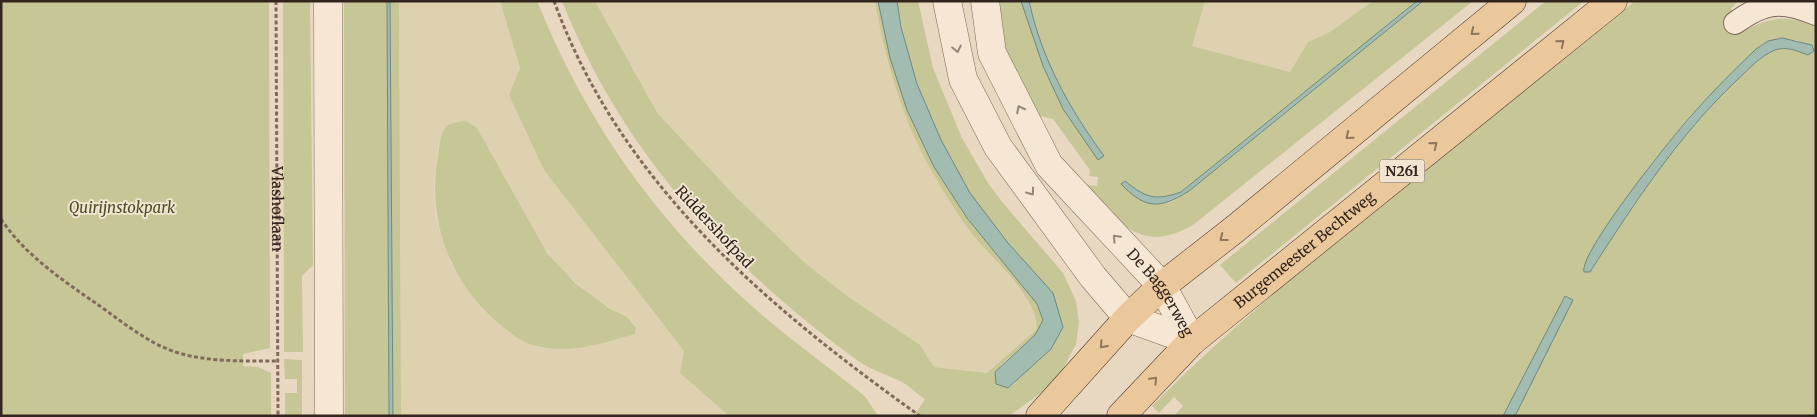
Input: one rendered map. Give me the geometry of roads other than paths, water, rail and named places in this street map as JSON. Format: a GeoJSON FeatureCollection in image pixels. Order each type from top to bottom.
{"type":"FeatureCollection","features":[{"type":"Feature","properties":{"kind":"main road"},"geometry":{"type":"LineString","coordinates":[[1040,416],[1128,318],[1162,286],[1235,229],[1512,1]]}},
{"type":"Feature","properties":{"kind":"main road","name":"Burgemeester Bechtweg"},"geometry":{"type":"LineString","coordinates":[[1121,416],[1192,341],[1613,1]]}},
{"type":"Feature","properties":{"kind":"street"},"geometry":{"type":"LineString","coordinates":[[328,1],[329,416]]}},
{"type":"Feature","properties":{"kind":"street","name":"De Baggerweg"},"geometry":{"type":"LineString","coordinates":[[947,1],[964,79],[998,147],[1093,277],[1128,318],[1192,341]]}},
{"type":"Feature","properties":{"kind":"street","name":"De Baggerweg"},"geometry":{"type":"LineString","coordinates":[[985,1],[992,53],[1049,165],[1162,286],[1192,341]]}},
{"type":"Feature","properties":{"kind":"street"},"geometry":{"type":"LineString","coordinates":[[1735,23],[1764,5],[1782,2],[1804,7]]}},
{"type":"Feature","properties":{"kind":"park label","name":"Quirijnstokpark"},"geometry":{"type":"Point","coordinates":[122,208]}}]}
